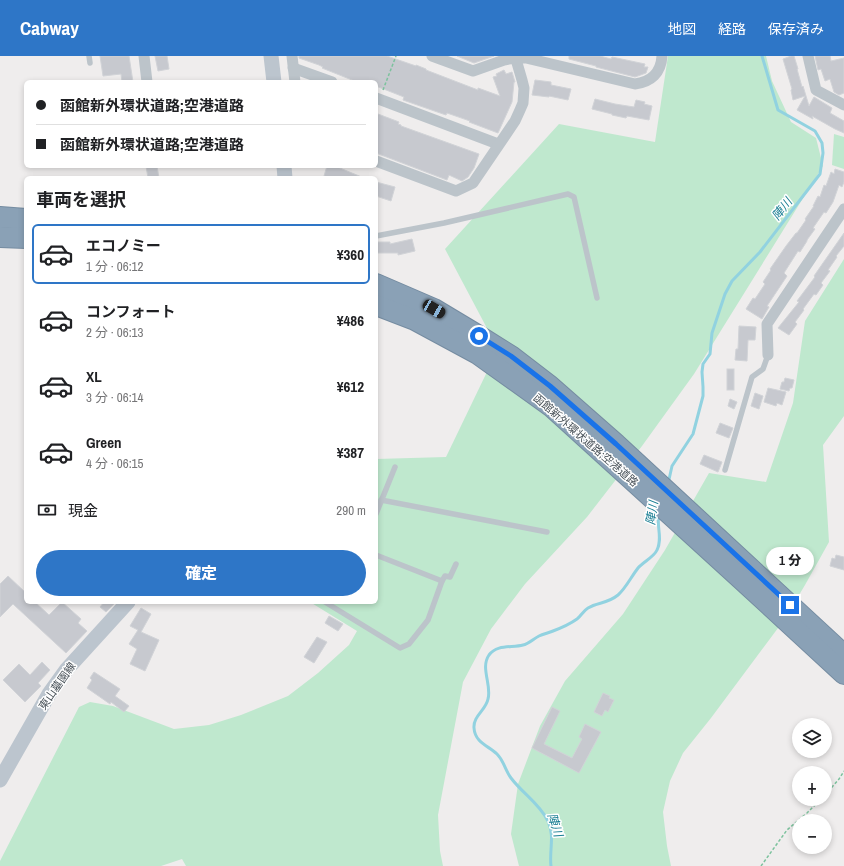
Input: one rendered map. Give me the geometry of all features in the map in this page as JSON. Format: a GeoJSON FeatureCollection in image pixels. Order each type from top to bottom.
{"type":"FeatureCollection","features":[{"type":"Feature","properties":{"kind":"highway"},"geometry":{"type":"LineString","coordinates":[[0,217],[24,219]]}},
{"type":"Feature","properties":{"kind":"highway"},"geometry":{"type":"LineString","coordinates":[[0,237],[24,238]]}},
{"type":"Feature","properties":{"kind":"highway","name":"函館新外環状道路;空港道路"},"geometry":{"type":"LineString","coordinates":[[378,285],[434,309],[511,356],[550,386],[611,450],[744,572],[844,655]]}},
{"type":"Feature","properties":{"kind":"highway","name":"函館新外環状道路;空港道路"},"geometry":{"type":"LineString","coordinates":[[378,306],[415,320],[478,354],[611,450]]}},
{"type":"Feature","properties":{"kind":"highway","name":"函館新外環状道路;空港道路"},"geometry":{"type":"LineString","coordinates":[[744,572],[844,674]]}},
{"type":"Feature","properties":{"kind":"street"},"geometry":{"type":"LineString","coordinates":[[144,56],[147,80]]}},
{"type":"Feature","properties":{"kind":"street"},"geometry":{"type":"LineString","coordinates":[[271,56],[274,80]]}},
{"type":"Feature","properties":{"kind":"street"},"geometry":{"type":"LineString","coordinates":[[292,56],[295,80]]}},
{"type":"Feature","properties":{"kind":"street"},"geometry":{"type":"LineString","coordinates":[[432,56],[473,72],[515,57],[526,58],[635,84],[643,83],[654,75],[661,63],[662,56]]}},
{"type":"Feature","properties":{"kind":"street"},"geometry":{"type":"LineString","coordinates":[[808,56],[816,90],[844,105]]}},
{"type":"Feature","properties":{"kind":"street"},"geometry":{"type":"LineString","coordinates":[[378,162],[456,191],[473,183],[515,121],[523,103],[524,88],[515,57]]}},
{"type":"Feature","properties":{"kind":"street"},"geometry":{"type":"LineString","coordinates":[[293,68],[326,80]]}},
{"type":"Feature","properties":{"kind":"street"},"geometry":{"type":"LineString","coordinates":[[378,99],[498,144]]}},
{"type":"Feature","properties":{"kind":"street"},"geometry":{"type":"LineString","coordinates":[[768,355],[767,324],[844,209]]}},
{"type":"Feature","properties":{"kind":"street","name":"東山墓園線"},"geometry":{"type":"LineString","coordinates":[[0,780],[49,694],[68,669],[126,604]]}},
{"type":"Feature","properties":{"kind":"lane"},"geometry":{"type":"LineString","coordinates":[[90,56],[90,63]]}},
{"type":"Feature","properties":{"kind":"lane"},"geometry":{"type":"LineString","coordinates":[[378,236],[444,223],[568,194],[574,197],[597,298]]}},
{"type":"Feature","properties":{"kind":"lane"},"geometry":{"type":"LineString","coordinates":[[725,470],[752,377],[763,369],[768,355]]}},
{"type":"Feature","properties":{"kind":"lane"},"geometry":{"type":"LineString","coordinates":[[378,508],[394,467]]}},
{"type":"Feature","properties":{"kind":"lane"},"geometry":{"type":"LineString","coordinates":[[381,500],[547,532]]}},
{"type":"Feature","properties":{"kind":"lane"},"geometry":{"type":"LineString","coordinates":[[378,556],[442,581]]}},
{"type":"Feature","properties":{"kind":"lane"},"geometry":{"type":"LineString","coordinates":[[328,604],[400,648],[409,644],[428,620],[442,581],[445,576],[450,577],[456,564]]}},
{"type":"Feature","properties":{"kind":"path"},"geometry":{"type":"LineString","coordinates":[[378,99],[396,56]]}},
{"type":"Feature","properties":{"kind":"path"},"geometry":{"type":"LineString","coordinates":[[832,787],[844,771]]}},
{"type":"Feature","properties":{"kind":"path"},"geometry":{"type":"LineString","coordinates":[[761,866],[787,830],[814,806]]}},
{"type":"Feature","properties":{"kind":"green space"},"geometry":{"type":"Polygon","coordinates":[[[668,56],[766,56],[772,81],[791,122],[816,138],[823,166],[694,374],[642,446],[587,517],[525,584],[491,629],[463,682],[438,815],[440,851],[443,866],[186,866],[182,859],[161,866],[0,866],[0,861],[79,707],[90,702],[113,706],[174,729],[209,725],[241,715],[288,696],[318,673],[349,645],[357,631],[313,604],[378,604],[378,459],[446,457],[498,349],[445,249],[559,124],[655,142],[668,56]]]}},
{"type":"Feature","properties":{"kind":"green space"},"geometry":{"type":"Polygon","coordinates":[[[834,134],[844,137],[844,169],[832,165],[834,134]]]}},
{"type":"Feature","properties":{"kind":"green space"},"geometry":{"type":"Polygon","coordinates":[[[844,259],[844,416],[823,445],[829,542],[784,620],[683,753],[670,781],[663,812],[671,866],[519,866],[511,834],[518,784],[540,726],[565,681],[623,614],[665,550],[709,473],[766,482],[793,403],[805,321],[844,259]]]}},
{"type":"Feature","properties":{"kind":"building"},"geometry":{"type":"Polygon","coordinates":[[[100,56],[129,56],[133,80],[122,80],[121,74],[103,76],[100,56]]]}},
{"type":"Feature","properties":{"kind":"building"},"geometry":{"type":"Polygon","coordinates":[[[155,56],[167,56],[169,69],[158,71],[155,56]]]}},
{"type":"Feature","properties":{"kind":"building"},"geometry":{"type":"Polygon","coordinates":[[[299,56],[387,56],[416,65],[478,90],[478,88],[500,96],[493,77],[497,76],[496,74],[504,70],[506,74],[512,72],[515,82],[512,102],[498,133],[447,113],[446,115],[403,100],[404,97],[378,87],[378,80],[352,80],[322,68],[323,67],[319,65],[299,58],[299,56]]]}},
{"type":"Feature","properties":{"kind":"building"},"geometry":{"type":"Polygon","coordinates":[[[457,56],[494,56],[474,63],[457,56]]]}},
{"type":"Feature","properties":{"kind":"building"},"geometry":{"type":"Polygon","coordinates":[[[569,56],[600,56],[611,59],[612,57],[645,64],[644,67],[648,67],[646,73],[635,77],[569,59],[569,56]]]}},
{"type":"Feature","properties":{"kind":"building"},"geometry":{"type":"Polygon","coordinates":[[[794,56],[802,87],[803,86],[809,106],[814,97],[832,108],[830,113],[844,121],[844,133],[812,116],[813,119],[797,110],[805,96],[793,100],[792,89],[783,59],[794,56]]]}},
{"type":"Feature","properties":{"kind":"building"},"geometry":{"type":"Polygon","coordinates":[[[815,56],[830,56],[831,61],[844,58],[844,93],[839,95],[834,92],[830,79],[825,81],[821,69],[818,70],[815,56]]]}},
{"type":"Feature","properties":{"kind":"building"},"geometry":{"type":"Polygon","coordinates":[[[535,80],[551,82],[551,85],[571,89],[568,100],[549,96],[532,95],[535,80]]]}},
{"type":"Feature","properties":{"kind":"building"},"geometry":{"type":"Polygon","coordinates":[[[595,99],[634,107],[636,100],[645,102],[644,104],[652,106],[649,120],[627,116],[626,118],[592,109],[595,99]]]}},
{"type":"Feature","properties":{"kind":"building"},"geometry":{"type":"Polygon","coordinates":[[[378,114],[399,122],[398,124],[401,126],[479,154],[474,168],[468,177],[462,181],[449,175],[447,180],[378,154],[378,114]]]}},
{"type":"Feature","properties":{"kind":"building"},"geometry":{"type":"Polygon","coordinates":[[[146,168],[157,168],[159,176],[148,176],[146,168]]]}},
{"type":"Feature","properties":{"kind":"building"},"geometry":{"type":"Polygon","coordinates":[[[326,168],[340,168],[359,176],[324,176],[326,168]]]}},
{"type":"Feature","properties":{"kind":"building"},"geometry":{"type":"Polygon","coordinates":[[[835,169],[844,172],[844,182],[842,187],[839,185],[833,202],[826,213],[824,212],[813,228],[815,229],[800,252],[798,251],[784,273],[787,276],[767,306],[769,307],[762,319],[746,309],[765,284],[763,282],[771,270],[770,269],[806,220],[805,219],[814,206],[818,196],[820,197],[824,185],[826,186],[831,172],[834,174],[835,169]]]}},
{"type":"Feature","properties":{"kind":"building"},"geometry":{"type":"Polygon","coordinates":[[[378,183],[395,187],[391,201],[378,197],[378,183]]]}},
{"type":"Feature","properties":{"kind":"building"},"geometry":{"type":"Polygon","coordinates":[[[844,233],[844,246],[836,256],[837,257],[828,270],[830,271],[821,283],[823,285],[803,309],[804,310],[795,322],[797,324],[789,335],[778,328],[799,302],[797,301],[844,233]]]}},
{"type":"Feature","properties":{"kind":"building"},"geometry":{"type":"Polygon","coordinates":[[[412,239],[415,251],[398,255],[398,253],[378,253],[378,242],[390,242],[390,244],[412,239]]]}},
{"type":"Feature","properties":{"kind":"building"},"geometry":{"type":"Polygon","coordinates":[[[739,326],[756,327],[755,340],[748,340],[747,361],[735,360],[736,349],[738,349],[739,326]]]}},
{"type":"Feature","properties":{"kind":"building"},"geometry":{"type":"Polygon","coordinates":[[[727,369],[734,369],[734,390],[727,390],[727,369]]]}},
{"type":"Feature","properties":{"kind":"building"},"geometry":{"type":"Polygon","coordinates":[[[785,378],[794,380],[792,388],[790,388],[789,391],[780,389],[785,378]]]}},
{"type":"Feature","properties":{"kind":"building"},"geometry":{"type":"Polygon","coordinates":[[[768,388],[786,392],[782,405],[777,403],[776,406],[764,402],[768,388]]]}},
{"type":"Feature","properties":{"kind":"building"},"geometry":{"type":"Polygon","coordinates":[[[755,393],[763,396],[759,409],[751,406],[755,393]]]}},
{"type":"Feature","properties":{"kind":"building"},"geometry":{"type":"Polygon","coordinates":[[[730,399],[737,402],[734,409],[728,406],[730,399]]]}},
{"type":"Feature","properties":{"kind":"building"},"geometry":{"type":"Polygon","coordinates":[[[720,423],[733,428],[729,438],[716,433],[720,423]]]}},
{"type":"Feature","properties":{"kind":"building"},"geometry":{"type":"Polygon","coordinates":[[[704,455],[722,462],[718,472],[700,464],[704,455]]]}},
{"type":"Feature","properties":{"kind":"building"},"geometry":{"type":"Polygon","coordinates":[[[836,555],[844,557],[844,570],[830,566],[832,558],[835,559],[836,555]]]}},
{"type":"Feature","properties":{"kind":"building"},"geometry":{"type":"Polygon","coordinates":[[[8,576],[24,591],[24,604],[37,604],[49,615],[60,604],[64,604],[81,619],[78,623],[87,631],[66,653],[13,604],[0,617],[0,584],[8,576]]]}},
{"type":"Feature","properties":{"kind":"building"},"geometry":{"type":"Polygon","coordinates":[[[102,604],[114,604],[106,612],[100,607],[102,604]]]}},
{"type":"Feature","properties":{"kind":"building"},"geometry":{"type":"Polygon","coordinates":[[[141,608],[151,614],[141,632],[159,640],[145,671],[130,664],[137,649],[129,644],[138,630],[130,626],[141,608]]]}},
{"type":"Feature","properties":{"kind":"building"},"geometry":{"type":"Polygon","coordinates":[[[329,616],[343,624],[338,631],[325,623],[329,616]]]}},
{"type":"Feature","properties":{"kind":"building"},"geometry":{"type":"Polygon","coordinates":[[[317,637],[327,642],[314,663],[304,657],[317,637]]]}},
{"type":"Feature","properties":{"kind":"building"},"geometry":{"type":"Polygon","coordinates":[[[42,662],[50,670],[38,683],[41,686],[25,702],[3,680],[19,664],[30,675],[42,662]]]}},
{"type":"Feature","properties":{"kind":"building"},"geometry":{"type":"Polygon","coordinates":[[[94,672],[120,689],[115,696],[129,706],[124,712],[111,702],[110,704],[87,688],[92,680],[90,678],[94,672]]]}},
{"type":"Feature","properties":{"kind":"building"},"geometry":{"type":"Polygon","coordinates":[[[603,693],[610,696],[609,698],[614,700],[608,712],[605,710],[602,716],[594,712],[603,693]]]}},
{"type":"Feature","properties":{"kind":"building"},"geometry":{"type":"Polygon","coordinates":[[[552,707],[560,711],[544,744],[572,758],[582,739],[579,737],[585,724],[601,732],[579,773],[532,748],[552,707]]]}},
{"type":"Feature","properties":{"kind":"waterway","name":"陣川"},"geometry":{"type":"LineString","coordinates":[[668,484],[672,466],[693,434],[703,396],[703,364],[710,354],[712,333],[725,294],[732,281],[760,252],[820,174],[823,153],[822,143],[815,131],[778,110],[762,56]]}},
{"type":"Feature","properties":{"kind":"waterway","name":"陣川"},"geometry":{"type":"LineString","coordinates":[[551,866],[551,832],[548,821],[536,804],[511,778],[499,757],[494,751],[483,744],[475,733],[475,720],[487,703],[489,694],[486,671],[487,660],[489,655],[496,649],[527,644],[539,636],[571,623],[588,608],[610,600],[618,595],[638,568],[657,550],[659,546],[659,514]]}},
{"type":"Feature","properties":{"kind":"route"},"geometry":{"type":"LineString","coordinates":[[479,336],[511,356],[550,386],[616,444],[790,605]]}}]}
